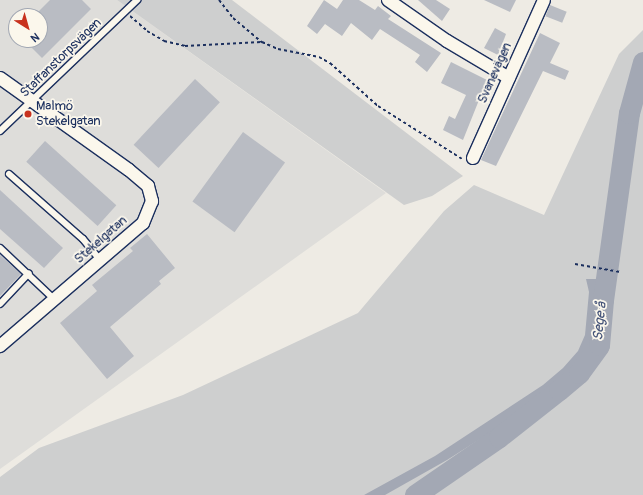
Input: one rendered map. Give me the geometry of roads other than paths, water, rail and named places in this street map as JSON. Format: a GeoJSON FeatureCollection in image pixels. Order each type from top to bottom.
{"type":"FeatureCollection","features":[{"type":"Feature","properties":{"kind":"street"},"geometry":{"type":"LineString","coordinates":[[388,0],[447,40],[509,78]]}},
{"type":"Feature","properties":{"kind":"street","name":"Svanevägen"},"geometry":{"type":"LineString","coordinates":[[473,158],[544,0]]}},
{"type":"Feature","properties":{"kind":"street","name":"Stekelgatan"},"geometry":{"type":"LineString","coordinates":[[0,78],[148,186],[152,201],[143,223],[1,342]]}},
{"type":"Feature","properties":{"kind":"lane","name":"Staffanstorpsvägen"},"geometry":{"type":"LineString","coordinates":[[0,132],[137,0]]}},
{"type":"Feature","properties":{"kind":"lane"},"geometry":{"type":"LineString","coordinates":[[9,174],[82,239],[100,260]]}},
{"type":"Feature","properties":{"kind":"lane"},"geometry":{"type":"LineString","coordinates":[[0,248],[29,273],[54,299]]}},
{"type":"Feature","properties":{"kind":"lane"},"geometry":{"type":"LineString","coordinates":[[0,304],[29,273]]}},
{"type":"Feature","properties":{"kind":"waterway","name":"Sege å"},"geometry":{"type":"LineString","coordinates":[[415,495],[499,437],[559,390],[579,373],[599,345],[603,300],[629,113],[643,62]]}},
{"type":"Feature","properties":{"kind":"place","name":"Malmö Stekelgatan"},"geometry":{"type":"Point","coordinates":[28,114]}}]}
